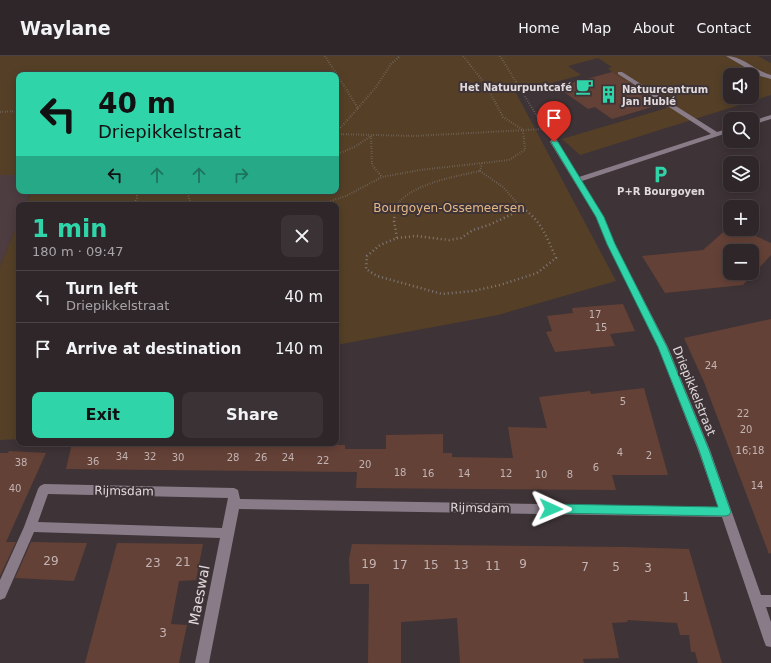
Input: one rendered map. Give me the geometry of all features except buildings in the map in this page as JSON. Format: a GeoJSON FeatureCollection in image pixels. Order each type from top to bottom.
{"type":"FeatureCollection","features":[{"type":"Feature","properties":{"kind":"street"},"geometry":{"type":"LineString","coordinates":[[729,56],[762,75],[771,77]]}},
{"type":"Feature","properties":{"kind":"street"},"geometry":{"type":"LineString","coordinates":[[620,73],[716,134]]}},
{"type":"Feature","properties":{"kind":"street"},"geometry":{"type":"LineString","coordinates":[[759,121],[771,117]]}},
{"type":"Feature","properties":{"kind":"street"},"geometry":{"type":"LineString","coordinates":[[578,180],[723,132]]}},
{"type":"Feature","properties":{"kind":"street","name":"Driepikkelstraat"},"geometry":{"type":"LineString","coordinates":[[554,142],[600,217],[611,244],[663,347],[704,450],[771,641]]}},
{"type":"Feature","properties":{"kind":"street","name":"Rijmsdam"},"geometry":{"type":"LineString","coordinates":[[0,594],[30,527],[44,489],[234,493],[234,504],[725,512]]}},
{"type":"Feature","properties":{"kind":"street"},"geometry":{"type":"LineString","coordinates":[[30,527],[227,533],[234,504]]}},
{"type":"Feature","properties":{"kind":"street","name":"Maeswal"},"geometry":{"type":"LineString","coordinates":[[202,663],[227,533]]}},
{"type":"Feature","properties":{"kind":"street"},"geometry":{"type":"LineString","coordinates":[[757,601],[771,601]]}},
{"type":"Feature","properties":{"kind":"path"},"geometry":{"type":"LineString","coordinates":[[325,56],[336,72]]}},
{"type":"Feature","properties":{"kind":"path"},"geometry":{"type":"LineString","coordinates":[[339,130],[376,87],[391,64],[400,56]]}},
{"type":"Feature","properties":{"kind":"path"},"geometry":{"type":"LineString","coordinates":[[463,56],[476,70],[494,96],[498,103],[502,117],[523,130]]}},
{"type":"Feature","properties":{"kind":"path"},"geometry":{"type":"LineString","coordinates":[[339,133],[371,136],[545,129],[500,56]]}},
{"type":"Feature","properties":{"kind":"path"},"geometry":{"type":"LineString","coordinates":[[339,77],[358,108]]}},
{"type":"Feature","properties":{"kind":"path"},"geometry":{"type":"LineString","coordinates":[[0,112],[16,111]]}},
{"type":"Feature","properties":{"kind":"path"},"geometry":{"type":"LineString","coordinates":[[328,202],[346,196],[382,177],[420,170],[510,160],[525,150],[523,130]]}},
{"type":"Feature","properties":{"kind":"path"},"geometry":{"type":"LineString","coordinates":[[339,154],[356,146],[371,136]]}},
{"type":"Feature","properties":{"kind":"path"},"geometry":{"type":"LineString","coordinates":[[371,136],[372,165],[382,177]]}},
{"type":"Feature","properties":{"kind":"path"},"geometry":{"type":"LineString","coordinates":[[480,171],[482,163]]}},
{"type":"Feature","properties":{"kind":"path"},"geometry":{"type":"LineString","coordinates":[[398,238],[393,220],[397,205],[407,194],[438,182],[480,171],[503,187],[535,217],[546,235],[556,258],[538,273],[500,285],[473,291],[442,294],[378,276],[366,269],[367,256],[380,245],[398,238],[416,236],[449,240],[461,238],[473,230],[489,225],[524,208]]}},
{"type":"Feature","properties":{"kind":"shaded area"},"geometry":{"type":"Polygon","coordinates":[[[0,175],[16,175],[16,194],[30,194],[27,202],[16,202],[16,228],[0,266],[0,175]]]}},
{"type":"Feature","properties":{"kind":"green space","name":"Bourgoyen-Ossemeersen"},"geometry":{"type":"Polygon","coordinates":[[[0,56],[758,56],[771,63],[771,95],[759,99],[759,68],[723,68],[723,104],[742,104],[580,155],[562,139],[667,108],[612,72],[608,68],[612,67],[598,58],[568,66],[581,75],[516,93],[616,281],[498,315],[339,344],[339,202],[27,202],[31,194],[339,194],[339,72],[16,72],[16,175],[0,175],[0,56]]]}},
{"type":"Feature","properties":{"kind":"green space"},"geometry":{"type":"Polygon","coordinates":[[[16,228],[16,439],[0,440],[0,266],[16,228]]]}},
{"type":"Feature","properties":{"kind":"place","name":"Het Natuurpuntcafé"},"geometry":{"type":"Point","coordinates":[585,87]}},
{"type":"Feature","properties":{"kind":"place","name":"Natuurcentrum Jan Hublé"},"geometry":{"type":"Point","coordinates":[609,95]}},
{"type":"Feature","properties":{"kind":"place","name":"P+R Bourgoyen"},"geometry":{"type":"Point","coordinates":[661,174]}},
{"type":"Feature","properties":{"kind":"route"},"geometry":{"type":"LineString","coordinates":[[551,509],[725,512],[704,450],[663,347],[611,244],[600,217],[554,142]]}}]}
